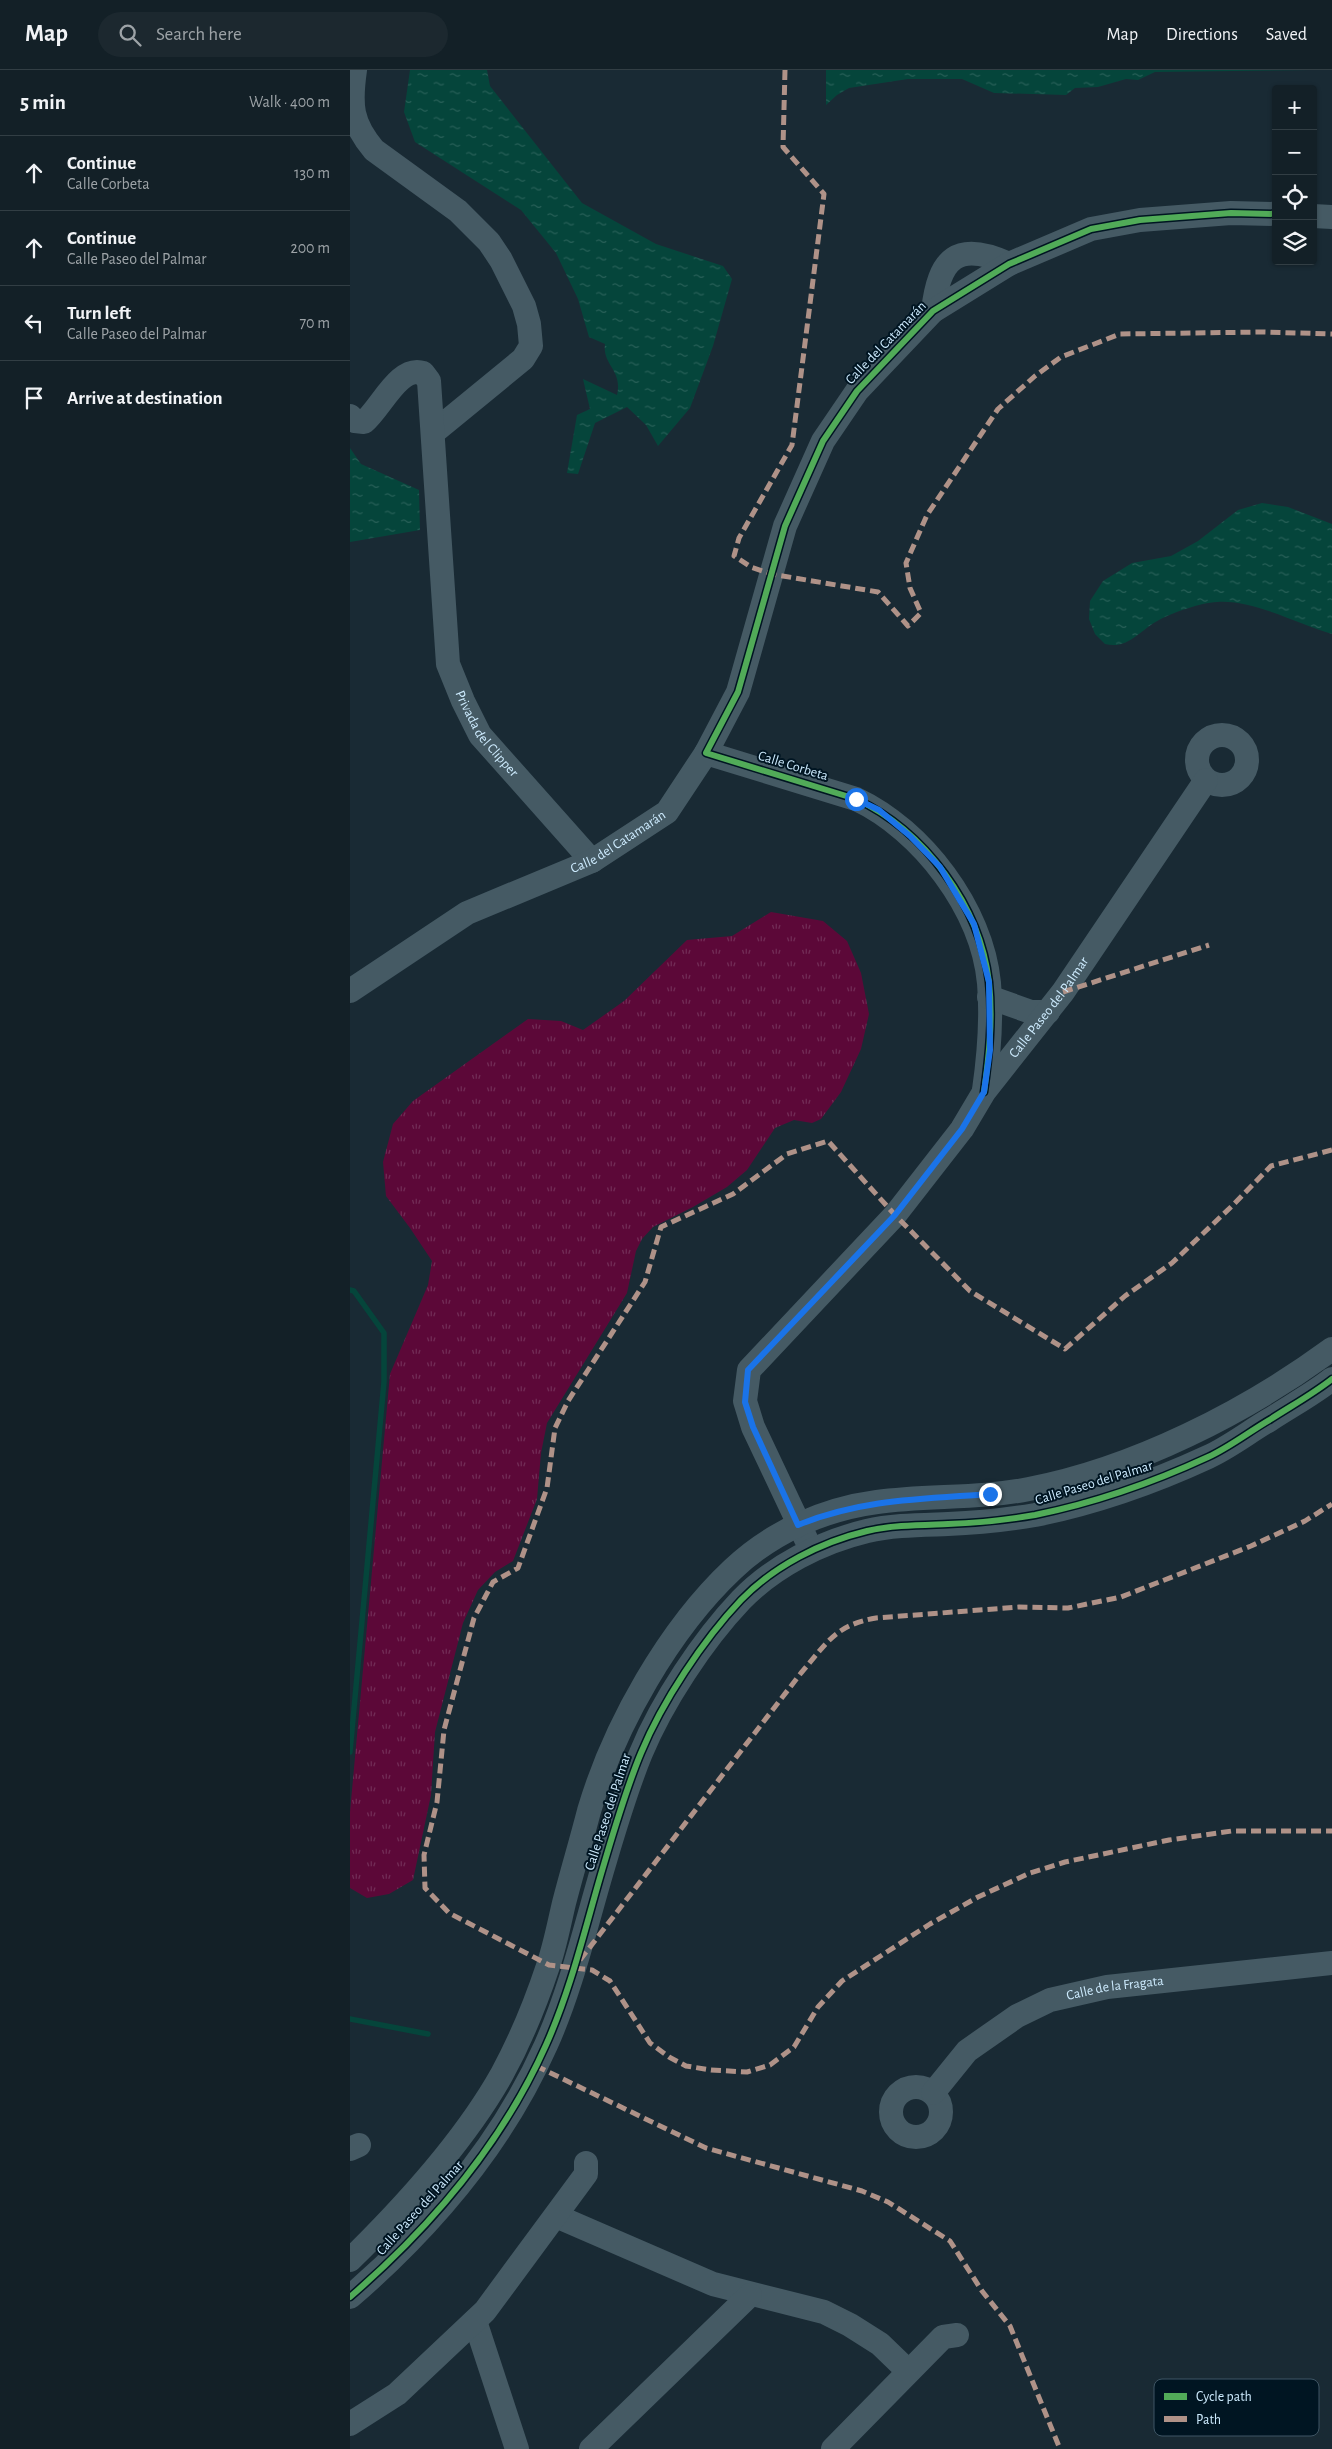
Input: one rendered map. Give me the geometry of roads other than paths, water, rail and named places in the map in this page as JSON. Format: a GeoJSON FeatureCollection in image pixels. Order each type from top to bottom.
{"type":"FeatureCollection","features":[{"type":"Feature","properties":{"kind":"street"},"geometry":{"type":"LineString","coordinates":[[355,70],[352,113],[364,137],[374,150],[458,211],[489,242],[520,296],[529,324],[531,346],[524,359],[435,439]]}},
{"type":"Feature","properties":{"kind":"street","name":"Calle del Catamarán"},"geometry":{"type":"LineString","coordinates":[[350,991],[467,913],[592,862],[667,812],[706,753],[738,692],[785,526],[823,441],[857,391],[933,311],[1010,264],[1092,229],[1140,220],[1231,213],[1272,214]]}},
{"type":"Feature","properties":{"kind":"street"},"geometry":{"type":"LineString","coordinates":[[1317,216],[1332,217]]}},
{"type":"Feature","properties":{"kind":"street"},"geometry":{"type":"LineString","coordinates":[[933,311],[940,275],[950,260],[964,254],[982,254],[1010,264]]}},
{"type":"Feature","properties":{"kind":"street","name":"Privada del Clipper"},"geometry":{"type":"LineString","coordinates":[[350,416],[355,421],[364,422],[372,416],[402,376],[416,371],[423,373],[429,381],[435,439],[448,664],[462,701],[480,735],[592,862]]}},
{"type":"Feature","properties":{"kind":"street","name":"Calle Corbeta"},"geometry":{"type":"LineString","coordinates":[[706,753],[856,799],[879,810],[910,836],[940,867],[974,924],[989,982],[990,1050],[984,1092]]}},
{"type":"Feature","properties":{"kind":"street","name":"Calle Paseo del Palmar"},"geometry":{"type":"LineString","coordinates":[[811,1550],[753,1427],[745,1402],[748,1370],[895,1215],[962,1129],[984,1092],[1048,1012],[1206,780]]}},
{"type":"Feature","properties":{"kind":"street"},"geometry":{"type":"LineString","coordinates":[[350,973],[375,974]]}},
{"type":"Feature","properties":{"kind":"street"},"geometry":{"type":"LineString","coordinates":[[989,997],[1030,1012],[1048,1012]]}},
{"type":"Feature","properties":{"kind":"street","name":"Calle Paseo del Palmar"},"geometry":{"type":"LineString","coordinates":[[350,2260],[408,2201],[484,2103],[503,2071],[549,1965],[591,1807],[620,1734],[654,1670],[699,1603],[736,1566],[778,1535],[817,1517],[873,1503],[1030,1489],[1127,1461],[1240,1409],[1287,1382],[1332,1349]]}},
{"type":"Feature","properties":{"kind":"street","name":"Calle Paseo del Palmar"},"geometry":{"type":"LineString","coordinates":[[350,2297],[383,2268],[426,2225],[468,2176],[506,2120],[548,2043],[574,1968],[626,1795],[642,1750],[663,1711],[715,1630],[743,1598],[768,1577],[811,1550],[868,1531],[908,1526],[989,1522],[1037,1514],[1090,1501],[1145,1482],[1211,1456],[1332,1379]]}},
{"type":"Feature","properties":{"kind":"street","name":"Calle de la Fragata"},"geometry":{"type":"LineString","coordinates":[[933,2093],[967,2051],[1017,2016],[1050,2000],[1107,1987],[1332,1963]]}},
{"type":"Feature","properties":{"kind":"street"},"geometry":{"type":"LineString","coordinates":[[521,2033],[548,2043]]}},
{"type":"Feature","properties":{"kind":"street"},"geometry":{"type":"LineString","coordinates":[[484,2103],[506,2120]]}},
{"type":"Feature","properties":{"kind":"street"},"geometry":{"type":"LineString","coordinates":[[350,2424],[396,2394],[485,2312],[586,2174],[586,2163]]}},
{"type":"Feature","properties":{"kind":"street"},"geometry":{"type":"LineString","coordinates":[[556,2216],[713,2284],[807,2307],[850,2325],[880,2344],[908,2371]]}},
{"type":"Feature","properties":{"kind":"street"},"geometry":{"type":"LineString","coordinates":[[591,2449],[750,2294]]}},
{"type":"Feature","properties":{"kind":"street"},"geometry":{"type":"LineString","coordinates":[[475,2321],[516,2449]]}},
{"type":"Feature","properties":{"kind":"street"},"geometry":{"type":"LineString","coordinates":[[833,2449],[943,2337],[957,2335]]}},
{"type":"Feature","properties":{"kind":"water"},"geometry":{"type":"Polygon","coordinates":[[[410,70],[487,70],[490,86],[582,203],[656,244],[723,266],[732,279],[713,346],[690,408],[658,446],[646,425],[627,407],[595,423],[578,474],[567,473],[577,415],[590,409],[583,379],[617,395],[617,379],[606,357],[605,344],[589,337],[578,299],[556,253],[521,210],[415,142],[404,112],[410,70]]]}},
{"type":"Feature","properties":{"kind":"water"},"geometry":{"type":"Polygon","coordinates":[[[826,70],[1309,70],[1155,72],[1138,80],[1126,79],[1098,87],[1075,88],[1066,95],[994,93],[962,79],[908,79],[849,88],[837,95],[826,105],[826,70]]]}},
{"type":"Feature","properties":{"kind":"water"},"geometry":{"type":"Polygon","coordinates":[[[350,448],[361,464],[419,490],[420,530],[350,542],[350,448]]]}},
{"type":"Feature","properties":{"kind":"water"},"geometry":{"type":"Polygon","coordinates":[[[1262,503],[1288,507],[1332,524],[1332,634],[1260,608],[1231,602],[1217,602],[1195,606],[1172,614],[1152,624],[1134,638],[1120,644],[1105,644],[1095,634],[1089,619],[1090,601],[1103,581],[1132,563],[1171,556],[1198,541],[1238,510],[1262,503]]]}},
{"type":"Feature","properties":{"kind":"waterway"},"geometry":{"type":"LineString","coordinates":[[350,1290],[354,1291],[384,1333],[384,1382],[350,1752]]}},
{"type":"Feature","properties":{"kind":"waterway"},"geometry":{"type":"LineString","coordinates":[[350,2019],[428,2034]]}}]}
